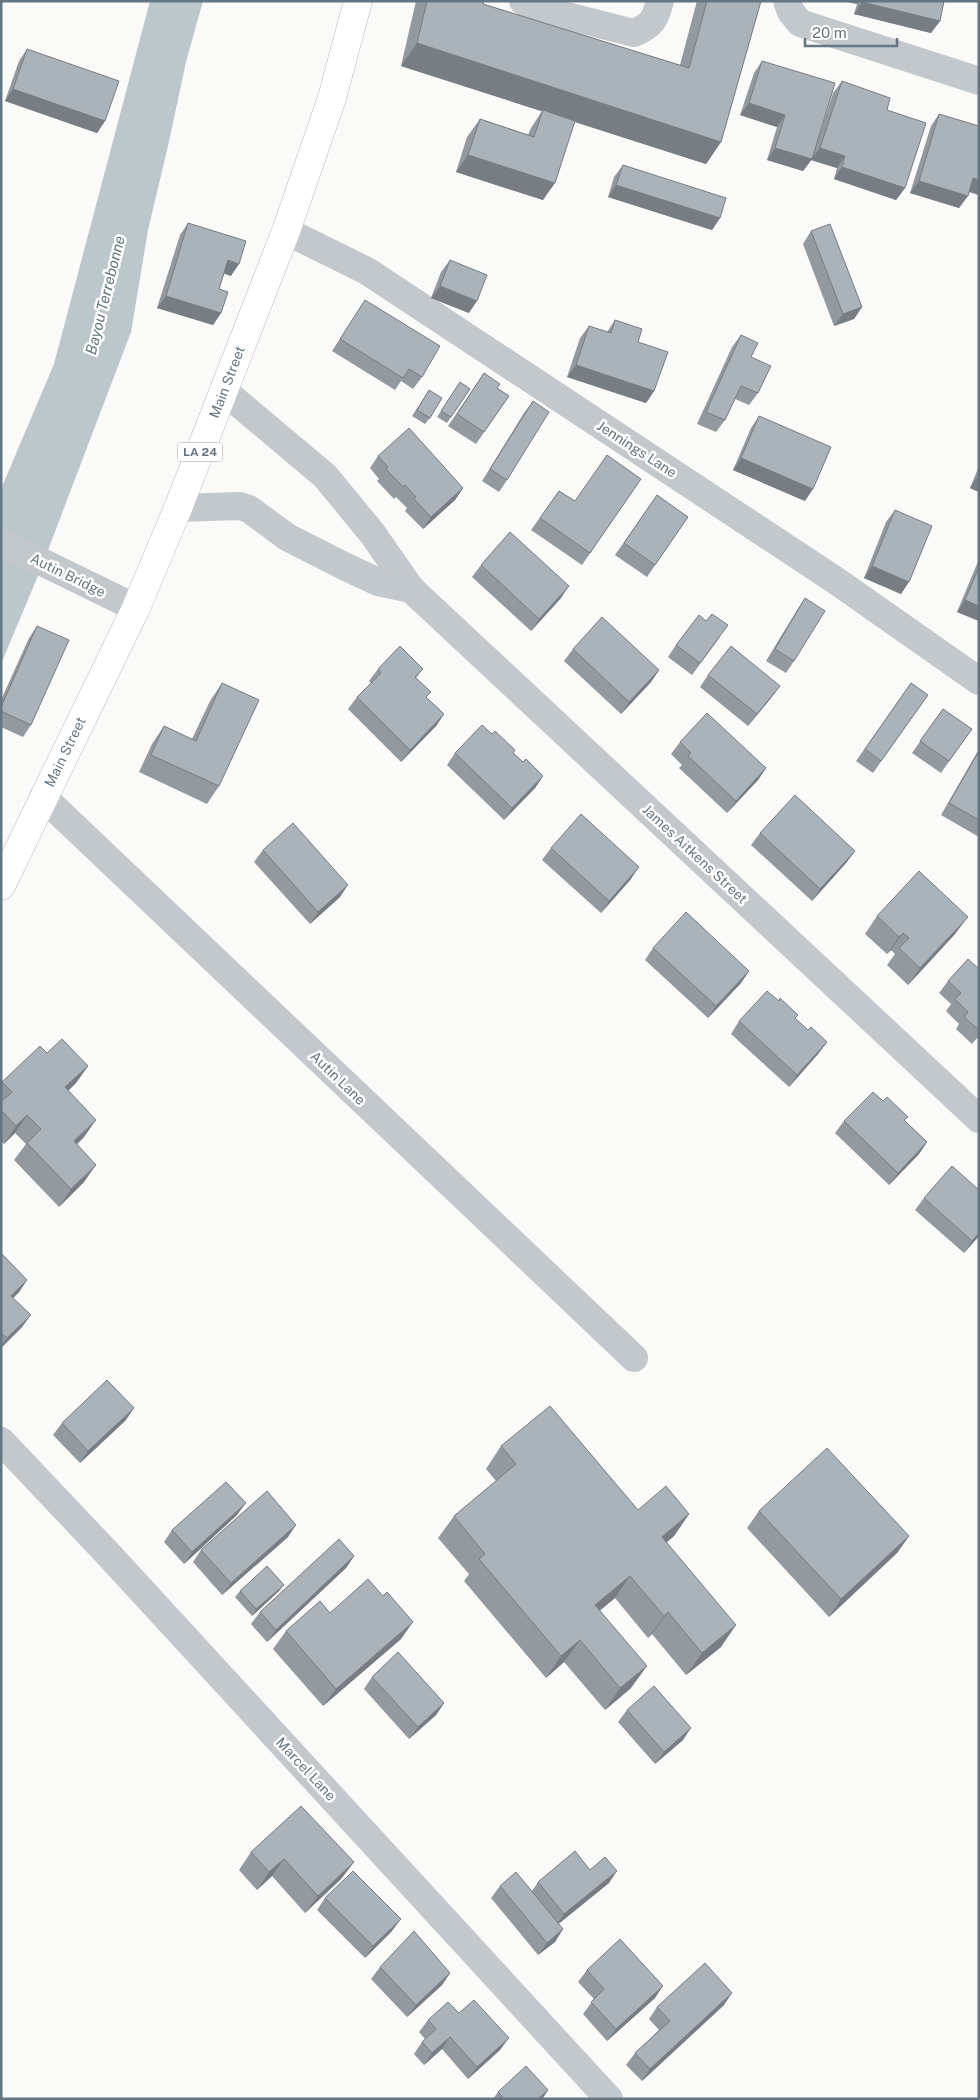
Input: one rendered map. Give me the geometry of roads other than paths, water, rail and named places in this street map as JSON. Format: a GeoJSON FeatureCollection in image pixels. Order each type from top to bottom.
{"type":"FeatureCollection","features":[{"type":"Feature","properties":{"kind":"main road","name":"Main Street"},"geometry":{"type":"LineString","coordinates":[[1,886],[136,608],[178,508],[286,231],[332,98],[358,1]]}},
{"type":"Feature","properties":{"kind":"street"},"geometry":{"type":"LineString","coordinates":[[523,1],[531,7],[634,32],[649,26],[657,15],[660,1]]}},
{"type":"Feature","properties":{"kind":"street"},"geometry":{"type":"LineString","coordinates":[[787,1],[791,12],[800,22],[979,81]]}},
{"type":"Feature","properties":{"kind":"street","name":"Jennings Lane"},"geometry":{"type":"LineString","coordinates":[[286,231],[367,271],[835,580],[979,681]]}},
{"type":"Feature","properties":{"kind":"street","name":"James Aitkens Street"},"geometry":{"type":"LineString","coordinates":[[224,391],[325,476],[372,533],[411,590],[979,1118]]}},
{"type":"Feature","properties":{"kind":"street","name":"James Aitkens Street"},"geometry":{"type":"LineString","coordinates":[[178,508],[240,506],[249,509],[287,537],[344,566],[378,582],[411,590]]}},
{"type":"Feature","properties":{"kind":"street","name":"Autin Bridge"},"geometry":{"type":"LineString","coordinates":[[1,542],[136,608]]}},
{"type":"Feature","properties":{"kind":"street","name":"Autin Lane"},"geometry":{"type":"LineString","coordinates":[[43,797],[634,1358]]}},
{"type":"Feature","properties":{"kind":"street","name":"Marcel Lane"},"geometry":{"type":"LineString","coordinates":[[1,1441],[109,1555],[609,2099]]}},
{"type":"Feature","properties":{"kind":"water","name":"Bayou Terrebonne"},"geometry":{"type":"Polygon","coordinates":[[[150,1],[203,1],[186,62],[148,230],[131,332],[40,571],[1,664],[1,489],[54,364],[150,1]]]}}]}
